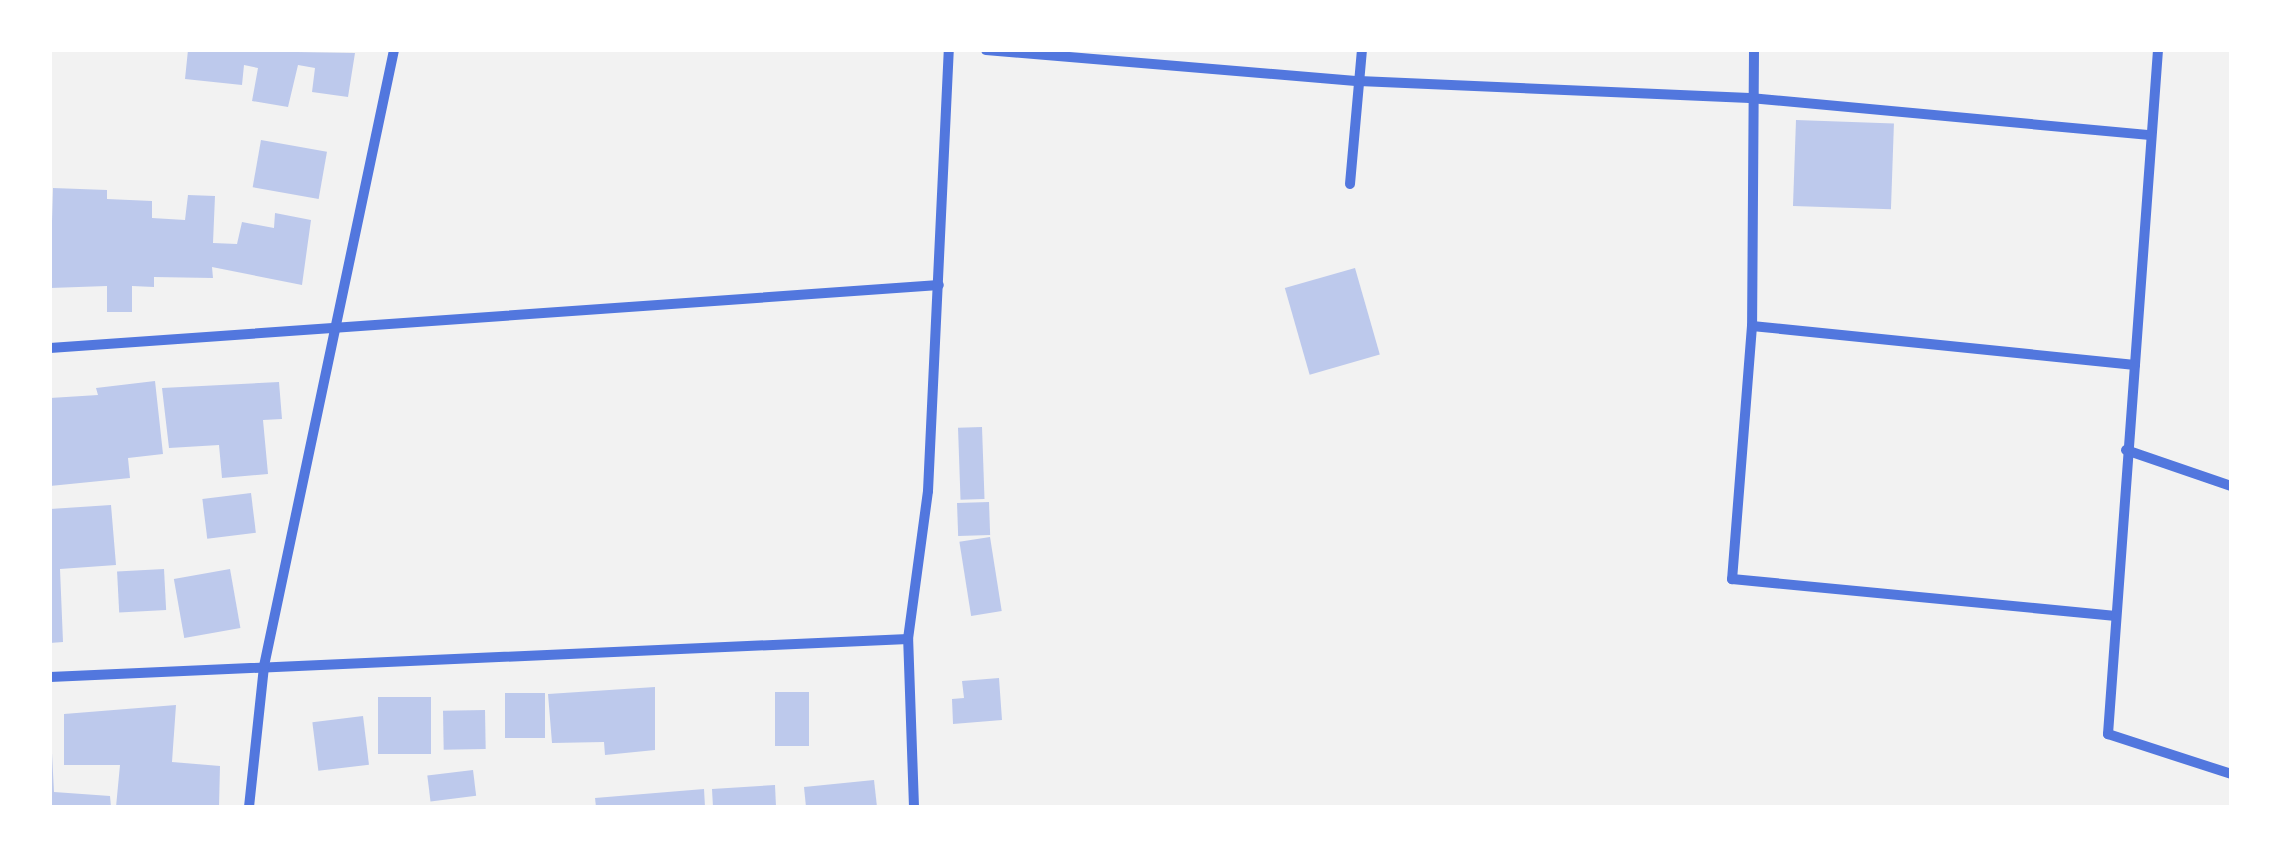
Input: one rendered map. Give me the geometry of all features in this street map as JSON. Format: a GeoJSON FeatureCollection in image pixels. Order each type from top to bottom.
{"type":"FeatureCollection","features":[{"type":"Feature","properties":{"kind":"street"},"geometry":{"type":"LineString","coordinates":[[249,807],[264,666],[394,50]]}},
{"type":"Feature","properties":{"kind":"street"},"geometry":{"type":"LineString","coordinates":[[914,807],[908,638],[928,491],[949,50]]}},
{"type":"Feature","properties":{"kind":"street"},"geometry":{"type":"LineString","coordinates":[[986,50],[1359,81],[1750,98],[2150,136]]}},
{"type":"Feature","properties":{"kind":"street"},"geometry":{"type":"LineString","coordinates":[[1350,184],[1362,50]]}},
{"type":"Feature","properties":{"kind":"street"},"geometry":{"type":"LineString","coordinates":[[1754,50],[1750,98],[1752,326],[1732,579],[2114,616]]}},
{"type":"Feature","properties":{"kind":"street"},"geometry":{"type":"LineString","coordinates":[[2158,50],[2108,734],[2231,774]]}},
{"type":"Feature","properties":{"kind":"street"},"geometry":{"type":"LineString","coordinates":[[50,348],[940,285]]}},
{"type":"Feature","properties":{"kind":"street"},"geometry":{"type":"LineString","coordinates":[[1752,326],[2134,366]]}},
{"type":"Feature","properties":{"kind":"street"},"geometry":{"type":"LineString","coordinates":[[2126,450],[2231,486]]}},
{"type":"Feature","properties":{"kind":"street"},"geometry":{"type":"LineString","coordinates":[[50,677],[908,638]]}},
{"type":"Feature","properties":{"kind":"building"},"geometry":{"type":"Polygon","coordinates":[[[188,50],[355,53],[348,97],[312,92],[315,68],[298,65],[288,107],[252,101],[258,68],[244,65],[242,85],[185,79],[188,50]]]}},
{"type":"Feature","properties":{"kind":"building"},"geometry":{"type":"Polygon","coordinates":[[[1796,120],[1894,123],[1891,209],[1793,206],[1796,120]]]}},
{"type":"Feature","properties":{"kind":"building"},"geometry":{"type":"Polygon","coordinates":[[[261,140],[327,152],[319,199],[253,187],[261,140]]]}},
{"type":"Feature","properties":{"kind":"building"},"geometry":{"type":"Polygon","coordinates":[[[53,188],[107,190],[107,199],[152,201],[152,218],[185,220],[188,195],[215,196],[213,243],[237,244],[242,222],[274,228],[275,213],[311,220],[302,285],[212,267],[213,278],[154,277],[154,287],[132,286],[132,312],[107,312],[107,286],[50,288],[53,188]]]}},
{"type":"Feature","properties":{"kind":"building"},"geometry":{"type":"Polygon","coordinates":[[[1355,268],[1380,355],[1310,375],[1285,288],[1355,268]]]}},
{"type":"Feature","properties":{"kind":"building"},"geometry":{"type":"Polygon","coordinates":[[[155,381],[163,454],[128,458],[130,478],[50,486],[50,398],[98,395],[96,388],[155,381]]]}},
{"type":"Feature","properties":{"kind":"building"},"geometry":{"type":"Polygon","coordinates":[[[279,382],[282,419],[263,420],[268,474],[222,478],[219,445],[169,448],[162,388],[279,382]]]}},
{"type":"Feature","properties":{"kind":"building"},"geometry":{"type":"Polygon","coordinates":[[[982,427],[985,499],[961,500],[958,428],[982,427]]]}},
{"type":"Feature","properties":{"kind":"building"},"geometry":{"type":"Polygon","coordinates":[[[251,493],[256,533],[207,539],[202,499],[251,493]]]}},
{"type":"Feature","properties":{"kind":"building"},"geometry":{"type":"Polygon","coordinates":[[[989,502],[990,535],[958,536],[957,503],[989,502]]]}},
{"type":"Feature","properties":{"kind":"building"},"geometry":{"type":"Polygon","coordinates":[[[111,505],[116,565],[60,569],[63,642],[50,643],[50,509],[111,505]]]}},
{"type":"Feature","properties":{"kind":"building"},"geometry":{"type":"Polygon","coordinates":[[[990,537],[1002,611],[971,616],[959,542],[990,537]]]}},
{"type":"Feature","properties":{"kind":"building"},"geometry":{"type":"Polygon","coordinates":[[[164,569],[166,610],[119,612],[117,571],[164,569]]]}},
{"type":"Feature","properties":{"kind":"building"},"geometry":{"type":"Polygon","coordinates":[[[230,569],[240,628],[184,638],[174,579],[230,569]]]}},
{"type":"Feature","properties":{"kind":"building"},"geometry":{"type":"Polygon","coordinates":[[[999,678],[1002,720],[953,724],[952,699],[964,698],[962,681],[999,678]]]}},
{"type":"Feature","properties":{"kind":"building"},"geometry":{"type":"Polygon","coordinates":[[[655,687],[655,750],[605,755],[604,742],[552,743],[548,694],[655,687]]]}},
{"type":"Feature","properties":{"kind":"building"},"geometry":{"type":"Polygon","coordinates":[[[775,692],[809,692],[809,746],[775,746],[775,692]]]}},
{"type":"Feature","properties":{"kind":"building"},"geometry":{"type":"Polygon","coordinates":[[[505,693],[545,693],[545,738],[505,738],[505,693]]]}},
{"type":"Feature","properties":{"kind":"building"},"geometry":{"type":"Polygon","coordinates":[[[378,697],[431,697],[431,754],[378,754],[378,697]]]}},
{"type":"Feature","properties":{"kind":"building"},"geometry":{"type":"Polygon","coordinates":[[[176,705],[172,762],[220,766],[219,807],[116,807],[120,765],[64,765],[64,714],[176,705]]]}},
{"type":"Feature","properties":{"kind":"building"},"geometry":{"type":"Polygon","coordinates":[[[485,710],[486,749],[444,750],[443,711],[485,710]]]}},
{"type":"Feature","properties":{"kind":"building"},"geometry":{"type":"Polygon","coordinates":[[[50,714],[54,792],[110,796],[111,807],[50,806],[50,714]]]}},
{"type":"Feature","properties":{"kind":"building"},"geometry":{"type":"Polygon","coordinates":[[[363,716],[369,765],[318,771],[312,722],[363,716]]]}},
{"type":"Feature","properties":{"kind":"building"},"geometry":{"type":"Polygon","coordinates":[[[473,770],[476,796],[431,801],[427,776],[473,770]]]}},
{"type":"Feature","properties":{"kind":"building"},"geometry":{"type":"Polygon","coordinates":[[[874,780],[877,807],[806,807],[804,787],[874,780]]]}},
{"type":"Feature","properties":{"kind":"building"},"geometry":{"type":"Polygon","coordinates":[[[775,785],[776,807],[713,807],[712,789],[775,785]]]}},
{"type":"Feature","properties":{"kind":"building"},"geometry":{"type":"Polygon","coordinates":[[[704,789],[705,807],[596,807],[595,798],[704,789]]]}}]}
